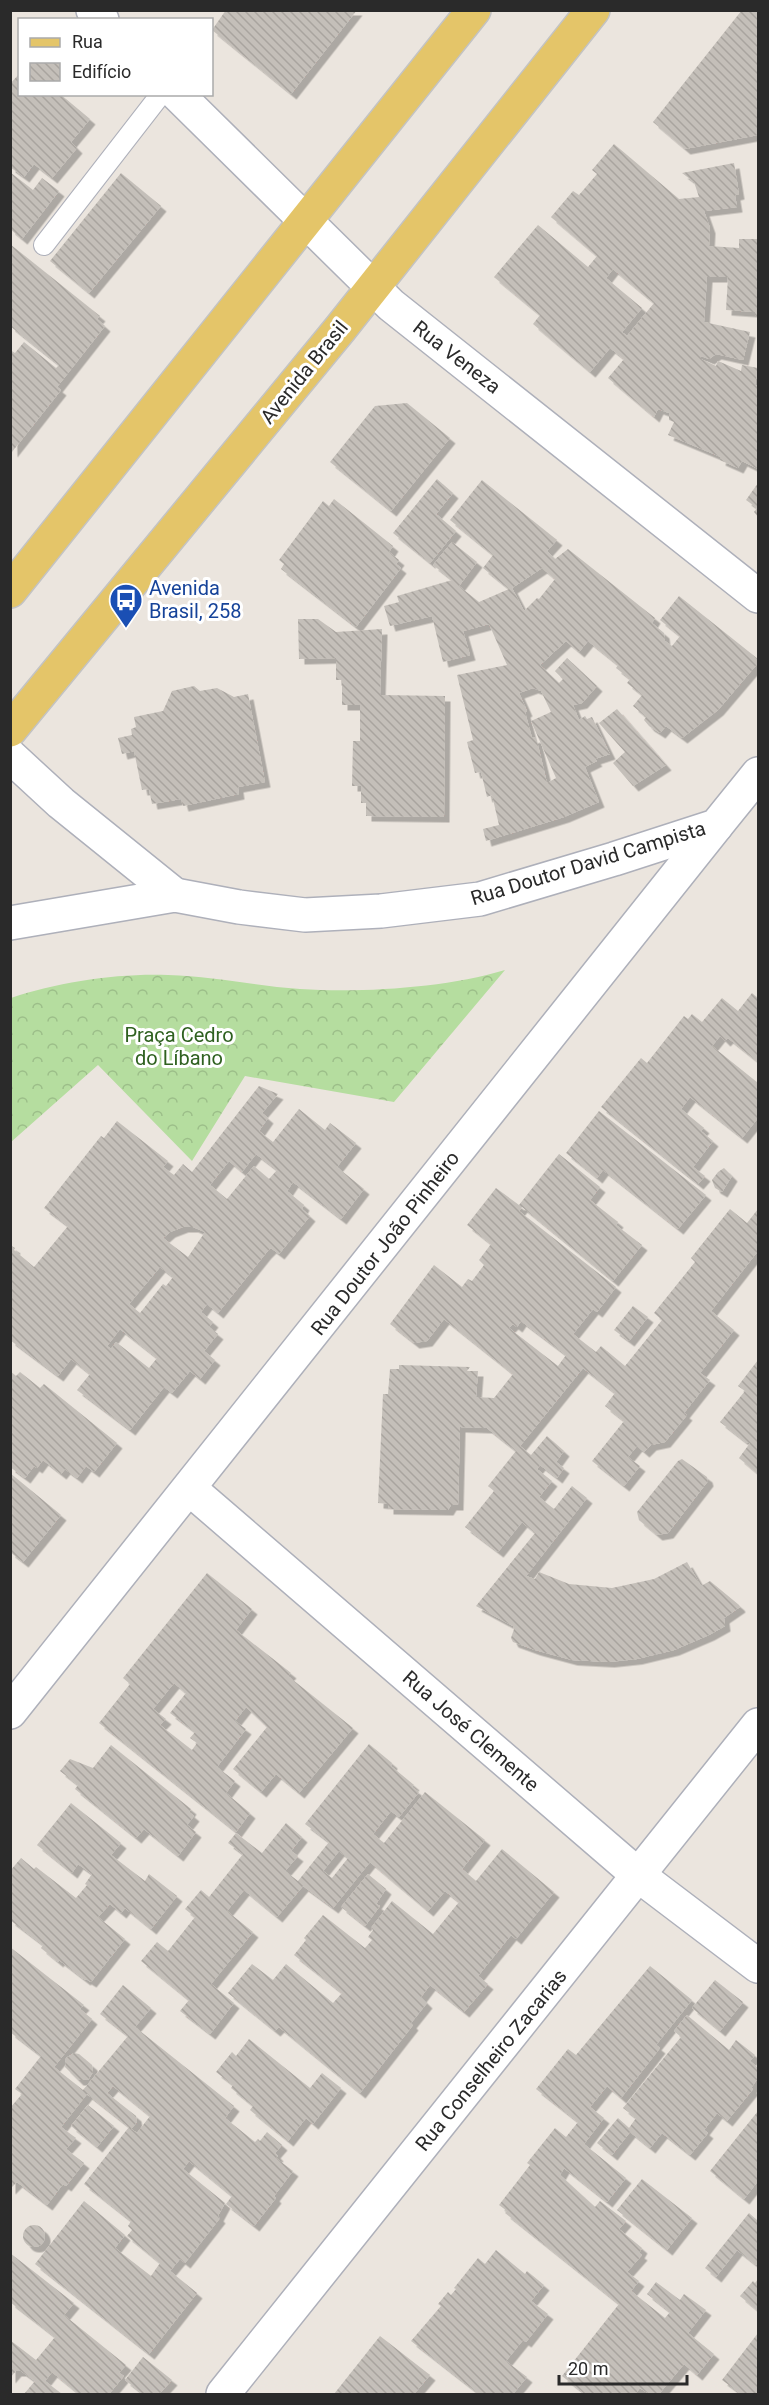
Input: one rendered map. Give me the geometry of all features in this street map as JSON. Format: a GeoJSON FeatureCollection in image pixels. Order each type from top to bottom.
{"type":"FeatureCollection","features":[{"type":"Feature","properties":{"kind":"main road"},"geometry":{"type":"LineString","coordinates":[[10,591],[474,10]]}},
{"type":"Feature","properties":{"kind":"main road","name":"Avenida Brasil"},"geometry":{"type":"LineString","coordinates":[[10,730],[374,286],[593,10]]}},
{"type":"Feature","properties":{"kind":"street","name":"Rua Veneza"},"geometry":{"type":"LineString","coordinates":[[179,96],[304,222],[374,286],[391,305],[759,596]]}},
{"type":"Feature","properties":{"kind":"street","name":"Rua Doutor David Campista"},"geometry":{"type":"LineString","coordinates":[[10,756],[62,803],[175,895]]}},
{"type":"Feature","properties":{"kind":"street","name":"Rua Doutor João Pinheiro"},"geometry":{"type":"LineString","coordinates":[[10,1712],[759,774]]}},
{"type":"Feature","properties":{"kind":"street","name":"Rua Doutor David Campista"},"geometry":{"type":"LineString","coordinates":[[10,923],[175,895],[239,907],[305,915],[381,911],[480,898],[716,826]]}},
{"type":"Feature","properties":{"kind":"street","name":"Rua José Clemente"},"geometry":{"type":"LineString","coordinates":[[190,1489],[638,1875],[759,1966]]}},
{"type":"Feature","properties":{"kind":"street","name":"Rua Conselheiro Zacarias"},"geometry":{"type":"LineString","coordinates":[[223,2394],[759,1725]]}},
{"type":"Feature","properties":{"kind":"lane"},"geometry":{"type":"LineString","coordinates":[[44,245],[159,96]]}},
{"type":"Feature","properties":{"kind":"green space","name":"Praça Cedro do Líbano"},"geometry":{"type":"Polygon","coordinates":[[[505,970],[394,1102],[245,1076],[192,1161],[98,1065],[11,1142],[11,998],[68,983],[129,975],[185,976],[284,988],[350,990],[430,985],[505,970]]]}},
{"type":"Feature","properties":{"kind":"building"},"geometry":{"type":"Polygon","coordinates":[[[226,10],[357,10],[291,94],[213,29],[226,10]]]}},
{"type":"Feature","properties":{"kind":"building"},"geometry":{"type":"Polygon","coordinates":[[[742,10],[758,10],[758,135],[685,149],[653,122],[742,10]]]}},
{"type":"Feature","properties":{"kind":"building"},"geometry":{"type":"Polygon","coordinates":[[[18,75],[18,96],[62,96],[90,119],[71,142],[77,148],[52,178],[34,164],[24,177],[10,167],[10,84],[18,75]]]}},
{"type":"Feature","properties":{"kind":"building"},"geometry":{"type":"Polygon","coordinates":[[[614,144],[679,199],[699,197],[694,182],[682,173],[734,163],[739,194],[735,195],[737,207],[704,211],[710,228],[709,246],[739,248],[739,239],[758,239],[758,316],[755,316],[755,312],[726,310],[728,277],[707,277],[704,322],[750,332],[743,360],[716,354],[709,359],[701,356],[701,359],[716,366],[718,361],[741,371],[742,365],[758,368],[755,385],[758,386],[758,469],[742,461],[738,468],[720,460],[721,457],[668,435],[674,422],[669,420],[669,413],[658,409],[654,417],[608,378],[624,359],[610,348],[590,372],[533,324],[540,315],[494,277],[538,225],[588,267],[597,256],[551,217],[573,191],[579,195],[597,174],[592,170],[614,144]],[[613,269],[606,278],[642,308],[622,332],[627,336],[654,303],[613,269]]]}},
{"type":"Feature","properties":{"kind":"building"},"geometry":{"type":"Polygon","coordinates":[[[10,172],[33,190],[42,178],[59,191],[22,239],[10,229],[10,172]]]}},
{"type":"Feature","properties":{"kind":"building"},"geometry":{"type":"Polygon","coordinates":[[[121,173],[161,206],[89,293],[50,261],[121,173]]]}},
{"type":"Feature","properties":{"kind":"building"},"geometry":{"type":"Polygon","coordinates":[[[10,244],[100,316],[97,319],[105,326],[57,387],[61,390],[12,452],[10,350],[15,353],[24,342],[56,368],[59,365],[10,326],[10,244]]]}},
{"type":"Feature","properties":{"kind":"building"},"geometry":{"type":"Polygon","coordinates":[[[407,403],[450,438],[391,511],[330,462],[375,406],[407,403]]]}},
{"type":"Feature","properties":{"kind":"building"},"geometry":{"type":"Polygon","coordinates":[[[437,479],[453,493],[436,514],[456,531],[430,563],[393,533],[437,479]]]}},
{"type":"Feature","properties":{"kind":"building"},"geometry":{"type":"Polygon","coordinates":[[[482,480],[557,540],[547,551],[555,559],[568,549],[655,618],[652,623],[664,633],[665,641],[672,646],[680,636],[660,620],[679,596],[758,659],[758,663],[718,710],[682,738],[666,726],[660,733],[649,726],[644,720],[646,717],[633,706],[642,695],[627,683],[630,679],[616,668],[618,665],[588,641],[579,652],[566,641],[540,665],[559,683],[563,679],[555,671],[567,658],[597,686],[582,703],[573,705],[579,720],[585,716],[587,719],[592,717],[610,754],[595,759],[597,761],[585,767],[599,802],[564,817],[486,841],[483,829],[499,825],[492,795],[487,797],[481,772],[475,773],[467,742],[473,740],[457,675],[507,665],[489,624],[463,631],[470,655],[443,662],[432,616],[390,626],[384,606],[399,602],[397,596],[452,580],[433,565],[452,542],[477,562],[459,586],[479,602],[509,589],[483,568],[493,555],[450,520],[482,480]],[[542,568],[512,588],[524,611],[537,598],[539,599],[555,579],[542,568]],[[533,688],[519,693],[527,711],[525,712],[532,738],[536,737],[547,783],[556,778],[531,721],[551,712],[541,691],[533,688]]]}},
{"type":"Feature","properties":{"kind":"building"},"geometry":{"type":"Polygon","coordinates":[[[758,483],[758,517],[754,512],[757,508],[746,500],[758,483]]]}},
{"type":"Feature","properties":{"kind":"building"},"geometry":{"type":"Polygon","coordinates":[[[334,499],[393,546],[389,552],[399,560],[396,564],[401,568],[356,627],[281,569],[284,564],[279,560],[323,501],[329,506],[334,499]]]}},
{"type":"Feature","properties":{"kind":"building"},"geometry":{"type":"Polygon","coordinates":[[[298,619],[318,619],[336,632],[382,629],[380,695],[445,696],[444,817],[366,816],[366,803],[361,803],[361,786],[352,786],[353,741],[360,741],[360,705],[342,705],[342,680],[336,680],[336,658],[299,659],[298,619]]]}},
{"type":"Feature","properties":{"kind":"building"},"geometry":{"type":"Polygon","coordinates":[[[194,686],[200,691],[217,688],[234,697],[248,694],[265,782],[238,787],[239,794],[183,806],[181,799],[152,804],[149,789],[142,790],[134,751],[122,754],[118,738],[132,735],[131,729],[136,727],[134,717],[163,711],[172,691],[194,686]]]}},
{"type":"Feature","properties":{"kind":"building"},"geometry":{"type":"Polygon","coordinates":[[[617,709],[666,765],[633,786],[613,763],[625,752],[599,723],[617,709]]]}},
{"type":"Feature","properties":{"kind":"building"},"geometry":{"type":"Polygon","coordinates":[[[752,993],[758,998],[758,1062],[728,1038],[725,1041],[720,1036],[712,1046],[758,1083],[758,1118],[742,1138],[690,1097],[681,1109],[704,1128],[701,1131],[713,1141],[693,1167],[705,1176],[698,1184],[601,1107],[641,1058],[647,1063],[684,1016],[688,1019],[692,1014],[702,1022],[722,998],[738,1011],[752,993]]]}},
{"type":"Feature","properties":{"kind":"building"},"geometry":{"type":"Polygon","coordinates":[[[259,1086],[278,1094],[262,1113],[268,1118],[259,1131],[273,1142],[299,1109],[325,1130],[330,1123],[356,1143],[337,1167],[364,1189],[341,1219],[293,1182],[287,1191],[304,1205],[302,1209],[310,1216],[279,1254],[271,1248],[266,1253],[218,1313],[207,1304],[201,1312],[213,1322],[209,1327],[218,1334],[204,1351],[215,1360],[200,1379],[190,1371],[172,1393],[164,1387],[130,1430],[77,1390],[90,1374],[71,1359],[58,1376],[10,1340],[10,1245],[34,1267],[68,1226],[44,1208],[101,1136],[104,1138],[117,1121],[168,1161],[163,1167],[174,1175],[183,1164],[192,1172],[259,1086]],[[256,1154],[242,1172],[229,1161],[210,1185],[227,1199],[254,1166],[269,1179],[277,1170],[256,1154]],[[183,1227],[170,1232],[163,1238],[188,1257],[205,1232],[193,1227],[183,1227]],[[160,1267],[129,1304],[140,1313],[163,1284],[166,1286],[173,1277],[160,1267]],[[120,1329],[107,1346],[111,1349],[116,1342],[149,1368],[157,1358],[120,1329]]]}},
{"type":"Feature","properties":{"kind":"building"},"geometry":{"type":"Polygon","coordinates":[[[599,1111],[706,1195],[678,1229],[603,1170],[597,1178],[566,1153],[599,1111]]]}},
{"type":"Feature","properties":{"kind":"building"},"geometry":{"type":"Polygon","coordinates":[[[559,1154],[600,1187],[590,1200],[618,1222],[616,1225],[642,1245],[613,1281],[522,1207],[519,1211],[616,1287],[597,1312],[593,1309],[573,1334],[596,1352],[601,1346],[625,1366],[662,1320],[654,1313],[695,1262],[691,1258],[730,1209],[747,1223],[758,1209],[758,1251],[711,1311],[734,1330],[700,1373],[710,1380],[684,1413],[687,1415],[665,1442],[651,1445],[644,1452],[637,1446],[628,1457],[640,1466],[624,1486],[592,1461],[624,1421],[605,1406],[615,1393],[583,1368],[520,1446],[531,1455],[547,1436],[564,1451],[556,1462],[564,1468],[557,1478],[540,1465],[537,1469],[552,1481],[539,1497],[554,1509],[572,1486],[587,1498],[526,1576],[535,1579],[539,1572],[569,1584],[612,1588],[654,1579],[687,1562],[701,1586],[710,1581],[739,1605],[740,1607],[724,1618],[725,1626],[674,1650],[637,1659],[609,1662],[572,1660],[513,1642],[511,1638],[513,1626],[476,1606],[535,1533],[522,1522],[498,1552],[465,1527],[494,1491],[488,1486],[516,1451],[487,1428],[460,1427],[458,1505],[451,1505],[448,1510],[388,1509],[388,1504],[378,1503],[383,1394],[388,1394],[390,1369],[399,1369],[399,1365],[470,1367],[467,1371],[478,1371],[476,1397],[494,1398],[513,1374],[444,1319],[427,1341],[414,1343],[390,1324],[434,1265],[462,1287],[468,1279],[472,1281],[484,1265],[479,1260],[491,1244],[467,1225],[496,1188],[519,1205],[559,1154]],[[521,1321],[517,1327],[513,1324],[509,1328],[558,1366],[566,1355],[521,1321]]]}},
{"type":"Feature","properties":{"kind":"building"},"geometry":{"type":"Polygon","coordinates":[[[724,1168],[732,1176],[722,1192],[715,1188],[712,1180],[724,1168]]]}},
{"type":"Feature","properties":{"kind":"building"},"geometry":{"type":"Polygon","coordinates":[[[633,1306],[648,1317],[629,1341],[614,1330],[633,1306]]]}},
{"type":"Feature","properties":{"kind":"building"},"geometry":{"type":"Polygon","coordinates":[[[758,1360],[758,1474],[739,1458],[750,1443],[720,1422],[745,1391],[738,1386],[758,1360]]]}},
{"type":"Feature","properties":{"kind":"building"},"geometry":{"type":"Polygon","coordinates":[[[10,1371],[16,1376],[20,1372],[40,1388],[44,1384],[117,1443],[94,1472],[86,1466],[77,1478],[65,1469],[61,1474],[43,1460],[37,1468],[34,1466],[25,1478],[10,1467],[10,1371]]]}},
{"type":"Feature","properties":{"kind":"building"},"geometry":{"type":"Polygon","coordinates":[[[682,1459],[707,1477],[708,1481],[668,1533],[657,1535],[639,1520],[637,1512],[682,1459]]]}},
{"type":"Feature","properties":{"kind":"building"},"geometry":{"type":"Polygon","coordinates":[[[10,1473],[61,1515],[23,1562],[10,1552],[10,1473]]]}},
{"type":"Feature","properties":{"kind":"building"},"geometry":{"type":"Polygon","coordinates":[[[207,1573],[252,1609],[236,1630],[291,1673],[288,1676],[353,1728],[299,1793],[276,1774],[261,1792],[233,1769],[267,1727],[246,1707],[235,1721],[246,1729],[217,1767],[235,1781],[226,1793],[250,1813],[236,1832],[99,1723],[130,1684],[123,1678],[207,1573]],[[174,1683],[153,1709],[166,1719],[160,1725],[192,1750],[197,1743],[190,1738],[195,1732],[170,1713],[186,1693],[174,1683]]]}},
{"type":"Feature","properties":{"kind":"building"},"geometry":{"type":"Polygon","coordinates":[[[369,1744],[392,1763],[391,1766],[419,1792],[399,1817],[391,1811],[373,1834],[384,1843],[425,1792],[485,1840],[462,1869],[476,1881],[502,1849],[554,1892],[516,1939],[511,1935],[478,1976],[488,1984],[464,2012],[430,1985],[421,1997],[427,2003],[411,2023],[413,2025],[360,2093],[279,2027],[275,2031],[228,1993],[252,1964],[273,1980],[286,1964],[333,2003],[342,1993],[294,1955],[306,1940],[304,1938],[323,1915],[365,1948],[372,1940],[368,1937],[373,1930],[371,1928],[392,1901],[433,1934],[459,1902],[445,1891],[428,1911],[370,1862],[333,1908],[303,1886],[277,1917],[244,1890],[227,1911],[253,1932],[211,1984],[234,2003],[210,2034],[180,2011],[189,2000],[141,1961],[157,1942],[168,1951],[195,1917],[185,1909],[201,1890],[209,1897],[243,1854],[228,1843],[236,1833],[262,1853],[286,1823],[302,1837],[291,1851],[298,1856],[285,1871],[298,1881],[329,1842],[305,1824],[369,1744]],[[339,1851],[323,1871],[332,1878],[348,1858],[339,1851]]]}},
{"type":"Feature","properties":{"kind":"building"},"geometry":{"type":"Polygon","coordinates":[[[111,1745],[191,1809],[189,1812],[194,1816],[187,1825],[196,1832],[178,1856],[144,1829],[136,1838],[75,1789],[78,1785],[60,1771],[70,1759],[93,1768],[111,1745]]]}},
{"type":"Feature","properties":{"kind":"building"},"geometry":{"type":"Polygon","coordinates":[[[71,1803],[121,1843],[111,1855],[145,1881],[149,1874],[177,1896],[151,1929],[125,1908],[121,1913],[110,1904],[98,1917],[125,1939],[91,1982],[59,1960],[58,1962],[41,1948],[43,1945],[10,1920],[10,1871],[21,1858],[76,1898],[87,1885],[85,1884],[92,1874],[78,1864],[72,1873],[37,1845],[71,1803]]]}},
{"type":"Feature","properties":{"kind":"building"},"geometry":{"type":"Polygon","coordinates":[[[368,1874],[386,1889],[376,1904],[380,1906],[365,1926],[341,1907],[368,1874]]]}},
{"type":"Feature","properties":{"kind":"building"},"geometry":{"type":"Polygon","coordinates":[[[10,1947],[84,2005],[80,2009],[92,2019],[54,2067],[83,2090],[128,2036],[100,2014],[123,1985],[151,2008],[135,2027],[234,2106],[225,2118],[255,2142],[258,2139],[260,2141],[267,2132],[282,2145],[275,2153],[278,2156],[276,2158],[293,2171],[254,2226],[226,2204],[232,2196],[189,2161],[183,2169],[225,2203],[218,2216],[220,2218],[185,2263],[180,2259],[170,2271],[197,2293],[149,2354],[35,2264],[84,2201],[125,2235],[115,2248],[151,2276],[160,2263],[127,2236],[132,2230],[128,2226],[131,2221],[84,2184],[129,2127],[87,2094],[61,2127],[76,2138],[66,2149],[84,2163],[66,2186],[63,2184],[47,2205],[17,2182],[10,2189],[10,2108],[22,2094],[15,2089],[41,2056],[10,2032],[10,1947]],[[113,2086],[107,2093],[136,2116],[137,2122],[131,2129],[137,2133],[150,2116],[113,2086]]]}},
{"type":"Feature","properties":{"kind":"building"},"geometry":{"type":"Polygon","coordinates":[[[650,1966],[692,2000],[656,2045],[660,2048],[621,2098],[607,2086],[590,2107],[604,2118],[584,2144],[626,2178],[607,2202],[564,2168],[560,2175],[595,2207],[600,2201],[626,2221],[619,2229],[642,2248],[639,2253],[642,2255],[627,2272],[639,2281],[631,2291],[665,2318],[670,2312],[647,2294],[656,2282],[680,2300],[684,2294],[706,2310],[688,2333],[714,2354],[697,2375],[684,2364],[659,2394],[649,2394],[640,2388],[635,2394],[585,2394],[562,2376],[619,2304],[505,2213],[507,2211],[499,2205],[530,2165],[527,2163],[555,2128],[566,2137],[578,2122],[536,2089],[568,2049],[576,2055],[650,1966]]]}},
{"type":"Feature","properties":{"kind":"building"},"geometry":{"type":"Polygon","coordinates":[[[715,1980],[743,2002],[720,2031],[692,2008],[715,1980]]]}},
{"type":"Feature","properties":{"kind":"building"},"geometry":{"type":"Polygon","coordinates":[[[687,2015],[729,2050],[736,2040],[755,2055],[750,2061],[758,2068],[758,2078],[751,2088],[753,2089],[727,2121],[717,2113],[704,2130],[708,2133],[690,2155],[662,2133],[650,2148],[630,2132],[612,2155],[597,2143],[618,2118],[629,2128],[636,2118],[623,2108],[681,2037],[674,2031],[687,2015]]]}},
{"type":"Feature","properties":{"kind":"building"},"geometry":{"type":"Polygon","coordinates":[[[249,2039],[310,2088],[322,2073],[341,2088],[313,2124],[306,2118],[288,2141],[250,2110],[253,2106],[231,2088],[233,2085],[216,2072],[232,2052],[236,2056],[249,2039]]]}},
{"type":"Feature","properties":{"kind":"building"},"geometry":{"type":"Polygon","coordinates":[[[74,2053],[79,2054],[92,2065],[93,2072],[88,2080],[78,2080],[65,2067],[66,2058],[74,2053]]]}},
{"type":"Feature","properties":{"kind":"building"},"geometry":{"type":"Polygon","coordinates":[[[88,2105],[114,2126],[97,2147],[71,2126],[88,2105]]]}},
{"type":"Feature","properties":{"kind":"building"},"geometry":{"type":"Polygon","coordinates":[[[758,2111],[758,2181],[744,2199],[710,2171],[758,2111]]]}},
{"type":"Feature","properties":{"kind":"building"},"geometry":{"type":"Polygon","coordinates":[[[642,2179],[692,2218],[667,2250],[617,2210],[642,2179]]]}},
{"type":"Feature","properties":{"kind":"building"},"geometry":{"type":"Polygon","coordinates":[[[749,2213],[758,2221],[758,2262],[756,2265],[737,2250],[716,2277],[705,2268],[749,2213]]]}},
{"type":"Feature","properties":{"kind":"building"},"geometry":{"type":"Polygon","coordinates":[[[30,2225],[38,2225],[45,2232],[45,2240],[38,2247],[30,2247],[23,2240],[23,2232],[30,2225]]]}},
{"type":"Feature","properties":{"kind":"building"},"geometry":{"type":"Polygon","coordinates":[[[496,2250],[525,2274],[527,2271],[544,2285],[531,2301],[548,2314],[526,2342],[523,2340],[506,2361],[527,2377],[513,2394],[479,2394],[411,2341],[441,2306],[438,2304],[448,2292],[451,2295],[456,2289],[454,2288],[478,2258],[485,2264],[496,2250]]]}},
{"type":"Feature","properties":{"kind":"building"},"geometry":{"type":"Polygon","coordinates":[[[10,2253],[74,2303],[64,2315],[126,2365],[119,2373],[124,2376],[109,2394],[79,2394],[52,2372],[45,2381],[62,2394],[24,2394],[35,2381],[21,2371],[16,2371],[10,2378],[10,2340],[36,2360],[55,2337],[10,2302],[10,2253]]]}},
{"type":"Feature","properties":{"kind":"building"},"geometry":{"type":"Polygon","coordinates":[[[758,2279],[758,2311],[740,2296],[753,2281],[755,2283],[758,2279]]]}},
{"type":"Feature","properties":{"kind":"building"},"geometry":{"type":"Polygon","coordinates":[[[758,2333],[758,2394],[741,2394],[722,2380],[758,2333]]]}},
{"type":"Feature","properties":{"kind":"building"},"geometry":{"type":"Polygon","coordinates":[[[380,2336],[430,2375],[414,2394],[334,2394],[380,2336]]]}},
{"type":"Feature","properties":{"kind":"building"},"geometry":{"type":"Polygon","coordinates":[[[143,2357],[172,2380],[159,2394],[143,2394],[125,2380],[143,2357]]]}},
{"type":"Feature","properties":{"kind":"place","name":"Avenida Brasil, 258"},"geometry":{"type":"Point","coordinates":[126,629]}}]}
